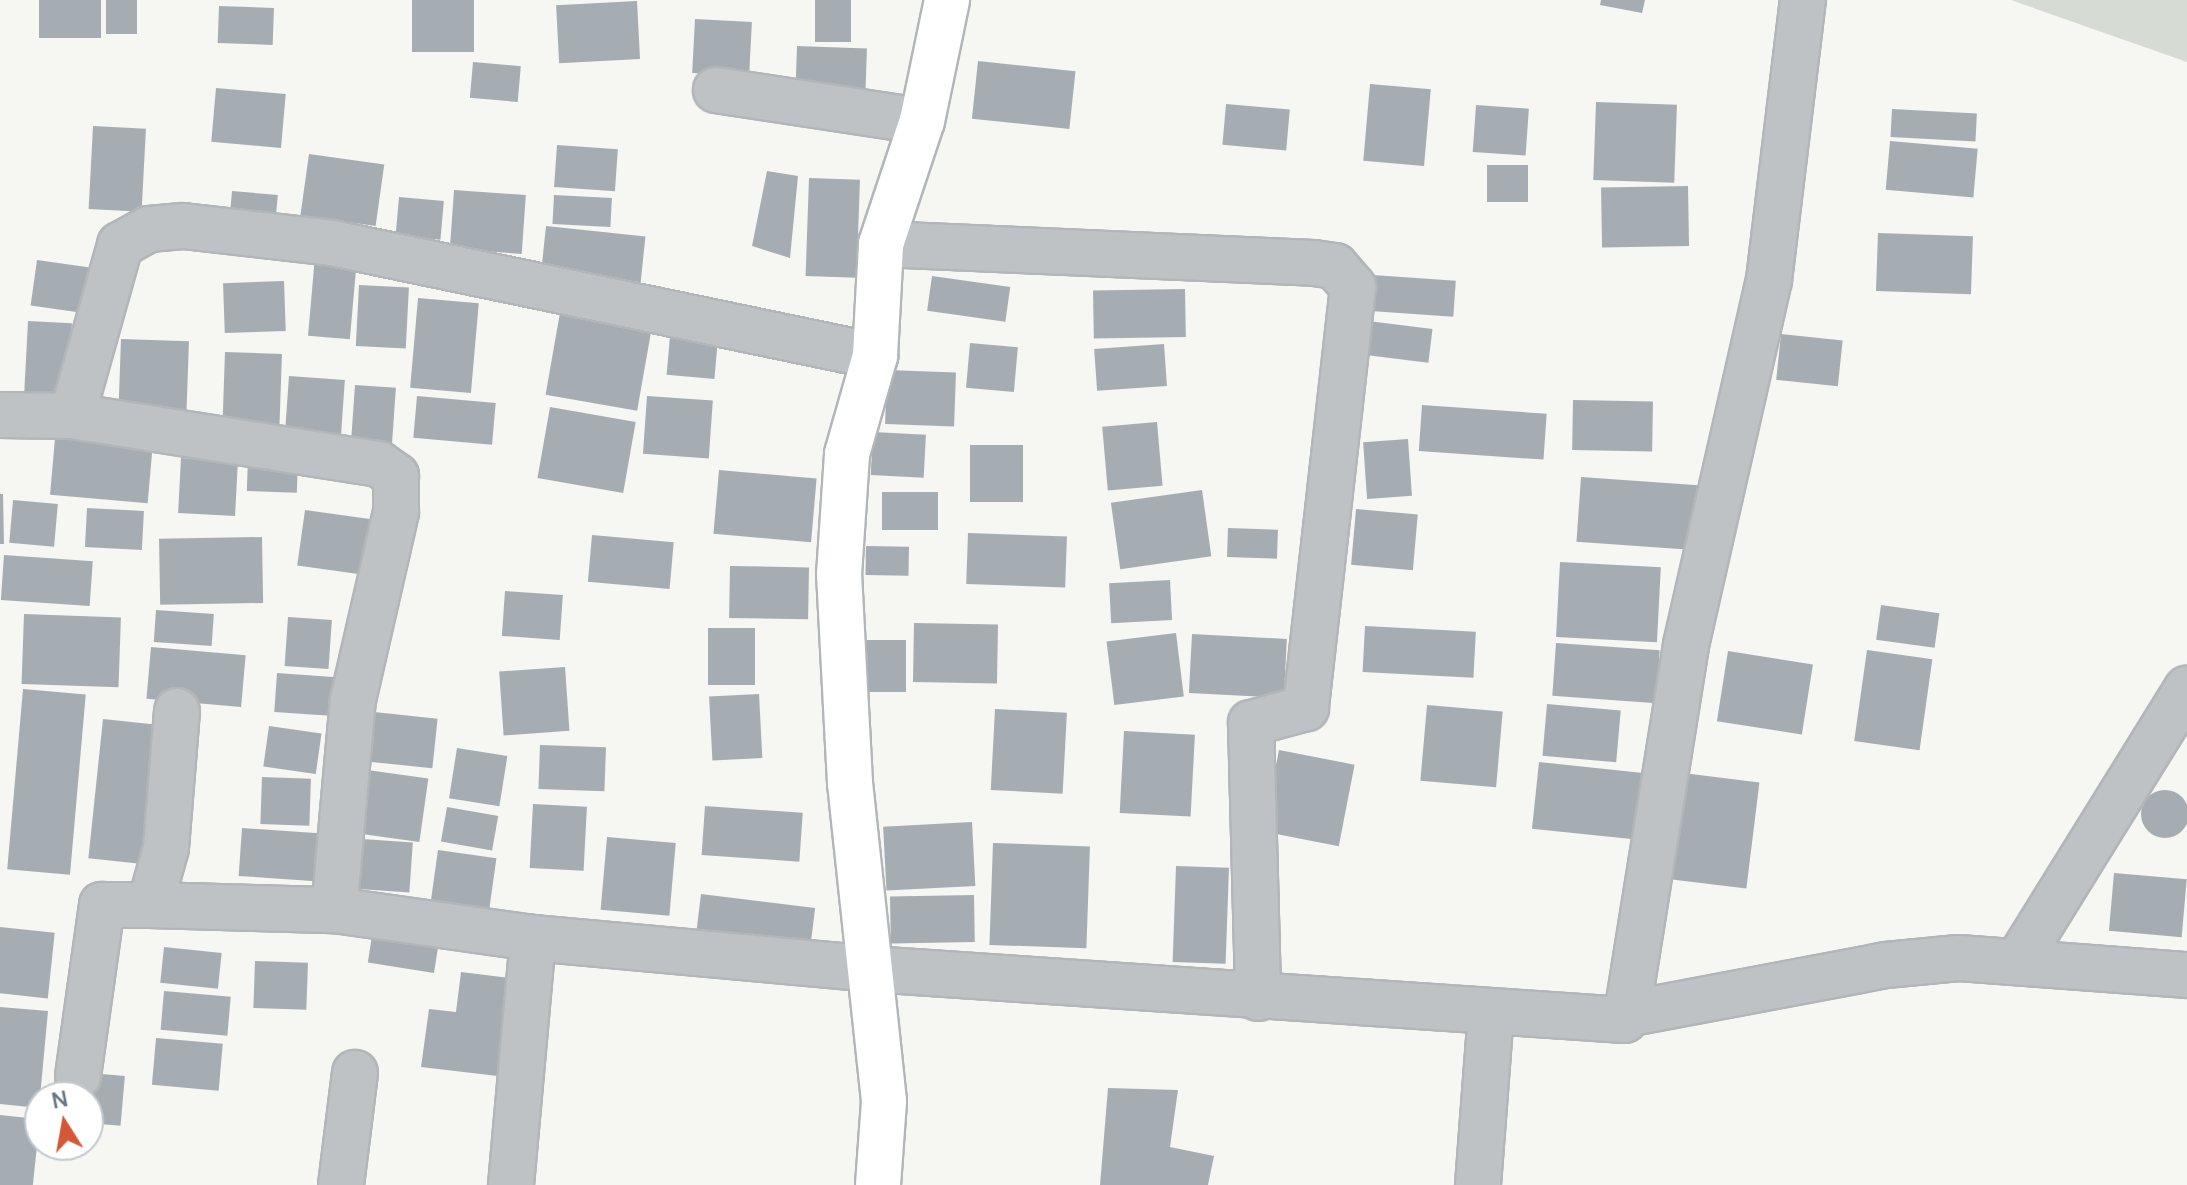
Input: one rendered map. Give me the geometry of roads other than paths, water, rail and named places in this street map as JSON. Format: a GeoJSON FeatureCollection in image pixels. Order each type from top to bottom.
{"type":"FeatureCollection","features":[{"type":"Feature","properties":{"kind":"main road"},"geometry":{"type":"LineString","coordinates":[[878,1185],[884,1101],[850,783],[839,575],[847,454],[875,356],[881,244],[922,121],[947,0]]}},
{"type":"Feature","properties":{"kind":"street"},"geometry":{"type":"LineString","coordinates":[[78,1076],[102,905],[334,910],[533,938],[871,969],[1258,998],[1624,1020],[1686,645],[1769,280],[1803,0]]}},
{"type":"Feature","properties":{"kind":"street"},"geometry":{"type":"LineString","coordinates":[[716,90],[922,121]]}},
{"type":"Feature","properties":{"kind":"street"},"geometry":{"type":"LineString","coordinates":[[72,416],[120,245],[149,229],[183,226],[332,243],[875,356]]}},
{"type":"Feature","properties":{"kind":"street"},"geometry":{"type":"LineString","coordinates":[[881,244],[1314,263],[1335,266],[1353,287],[1306,708],[1251,723],[1258,998]]}},
{"type":"Feature","properties":{"kind":"street"},"geometry":{"type":"LineString","coordinates":[[0,415],[72,416],[379,464],[396,476],[396,512],[353,699],[334,910]]}},
{"type":"Feature","properties":{"kind":"street"},"geometry":{"type":"LineString","coordinates":[[2020,958],[2187,689]]}},
{"type":"Feature","properties":{"kind":"street"},"geometry":{"type":"LineString","coordinates":[[150,905],[166,848],[177,711]]}},
{"type":"Feature","properties":{"kind":"street"},"geometry":{"type":"LineString","coordinates":[[511,1185],[533,938]]}},
{"type":"Feature","properties":{"kind":"street"},"geometry":{"type":"LineString","coordinates":[[1627,1014],[1886,965],[2020,958],[2187,975]]}},
{"type":"Feature","properties":{"kind":"street"},"geometry":{"type":"LineString","coordinates":[[1478,1185],[1491,1012]]}},
{"type":"Feature","properties":{"kind":"street"},"geometry":{"type":"LineString","coordinates":[[341,1185],[355,1073]]}}]}
